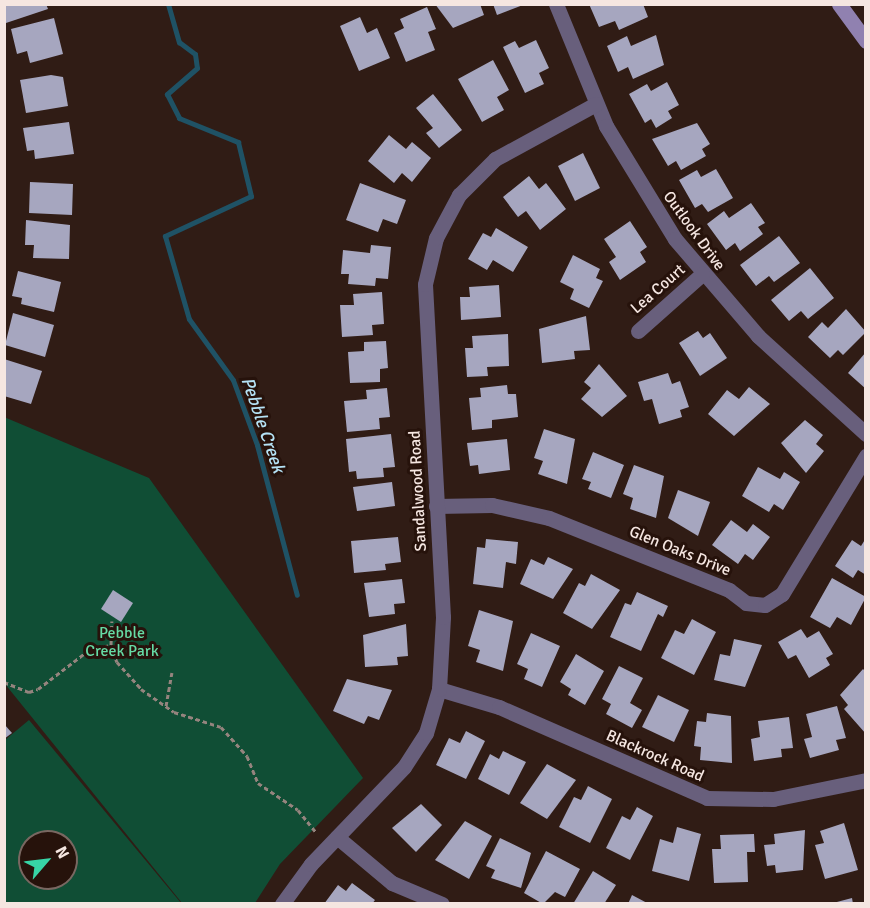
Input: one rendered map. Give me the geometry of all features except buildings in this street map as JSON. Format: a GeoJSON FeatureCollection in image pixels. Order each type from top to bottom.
{"type":"FeatureCollection","features":[{"type":"Feature","properties":{"kind":"main road"},"geometry":{"type":"LineString","coordinates":[[839,4],[866,41]]}},
{"type":"Feature","properties":{"kind":"street","name":"Outlook Drive"},"geometry":{"type":"LineString","coordinates":[[556,4],[596,104],[654,209],[702,274],[792,370],[866,434]]}},
{"type":"Feature","properties":{"kind":"street","name":"Sandalwood Road"},"geometry":{"type":"LineString","coordinates":[[282,903],[337,837],[404,767],[426,733],[439,689],[443,617],[426,284],[436,238],[459,195],[495,159],[596,104]]}},
{"type":"Feature","properties":{"kind":"street","name":"Lea Court"},"geometry":{"type":"LineString","coordinates":[[638,331],[702,274]]}},
{"type":"Feature","properties":{"kind":"street","name":"Glen Oaks Drive"},"geometry":{"type":"LineString","coordinates":[[436,506],[492,505],[543,516],[729,590],[746,603],[765,605],[782,594],[866,456]]}},
{"type":"Feature","properties":{"kind":"street","name":"Blackrock Road"},"geometry":{"type":"LineString","coordinates":[[439,689],[504,709],[707,798],[773,799],[866,780]]}},
{"type":"Feature","properties":{"kind":"street"},"geometry":{"type":"LineString","coordinates":[[337,837],[392,883],[442,903]]}},
{"type":"Feature","properties":{"kind":"path"},"geometry":{"type":"LineString","coordinates":[[112,621],[111,645],[124,671],[166,706],[221,727],[247,756],[258,783],[297,810],[316,832]]}},
{"type":"Feature","properties":{"kind":"path"},"geometry":{"type":"LineString","coordinates":[[4,682],[29,692],[89,650],[111,645]]}},
{"type":"Feature","properties":{"kind":"path"},"geometry":{"type":"LineString","coordinates":[[166,706],[172,673]]}},
{"type":"Feature","properties":{"kind":"green space","name":"Pebble Creek Park"},"geometry":{"type":"Polygon","coordinates":[[[4,417],[149,478],[363,778],[280,864],[255,903],[182,903],[5,684],[4,417]]]}},
{"type":"Feature","properties":{"kind":"green space"},"geometry":{"type":"Polygon","coordinates":[[[29,720],[181,903],[5,903],[5,740],[29,720]]]}},
{"type":"Feature","properties":{"kind":"waterway","name":"Pebble Creek"},"geometry":{"type":"LineString","coordinates":[[168,4],[179,42],[195,54],[197,68],[167,94],[179,118],[238,142],[251,196],[165,236],[189,319],[233,380],[257,445],[297,595]]}}]}
